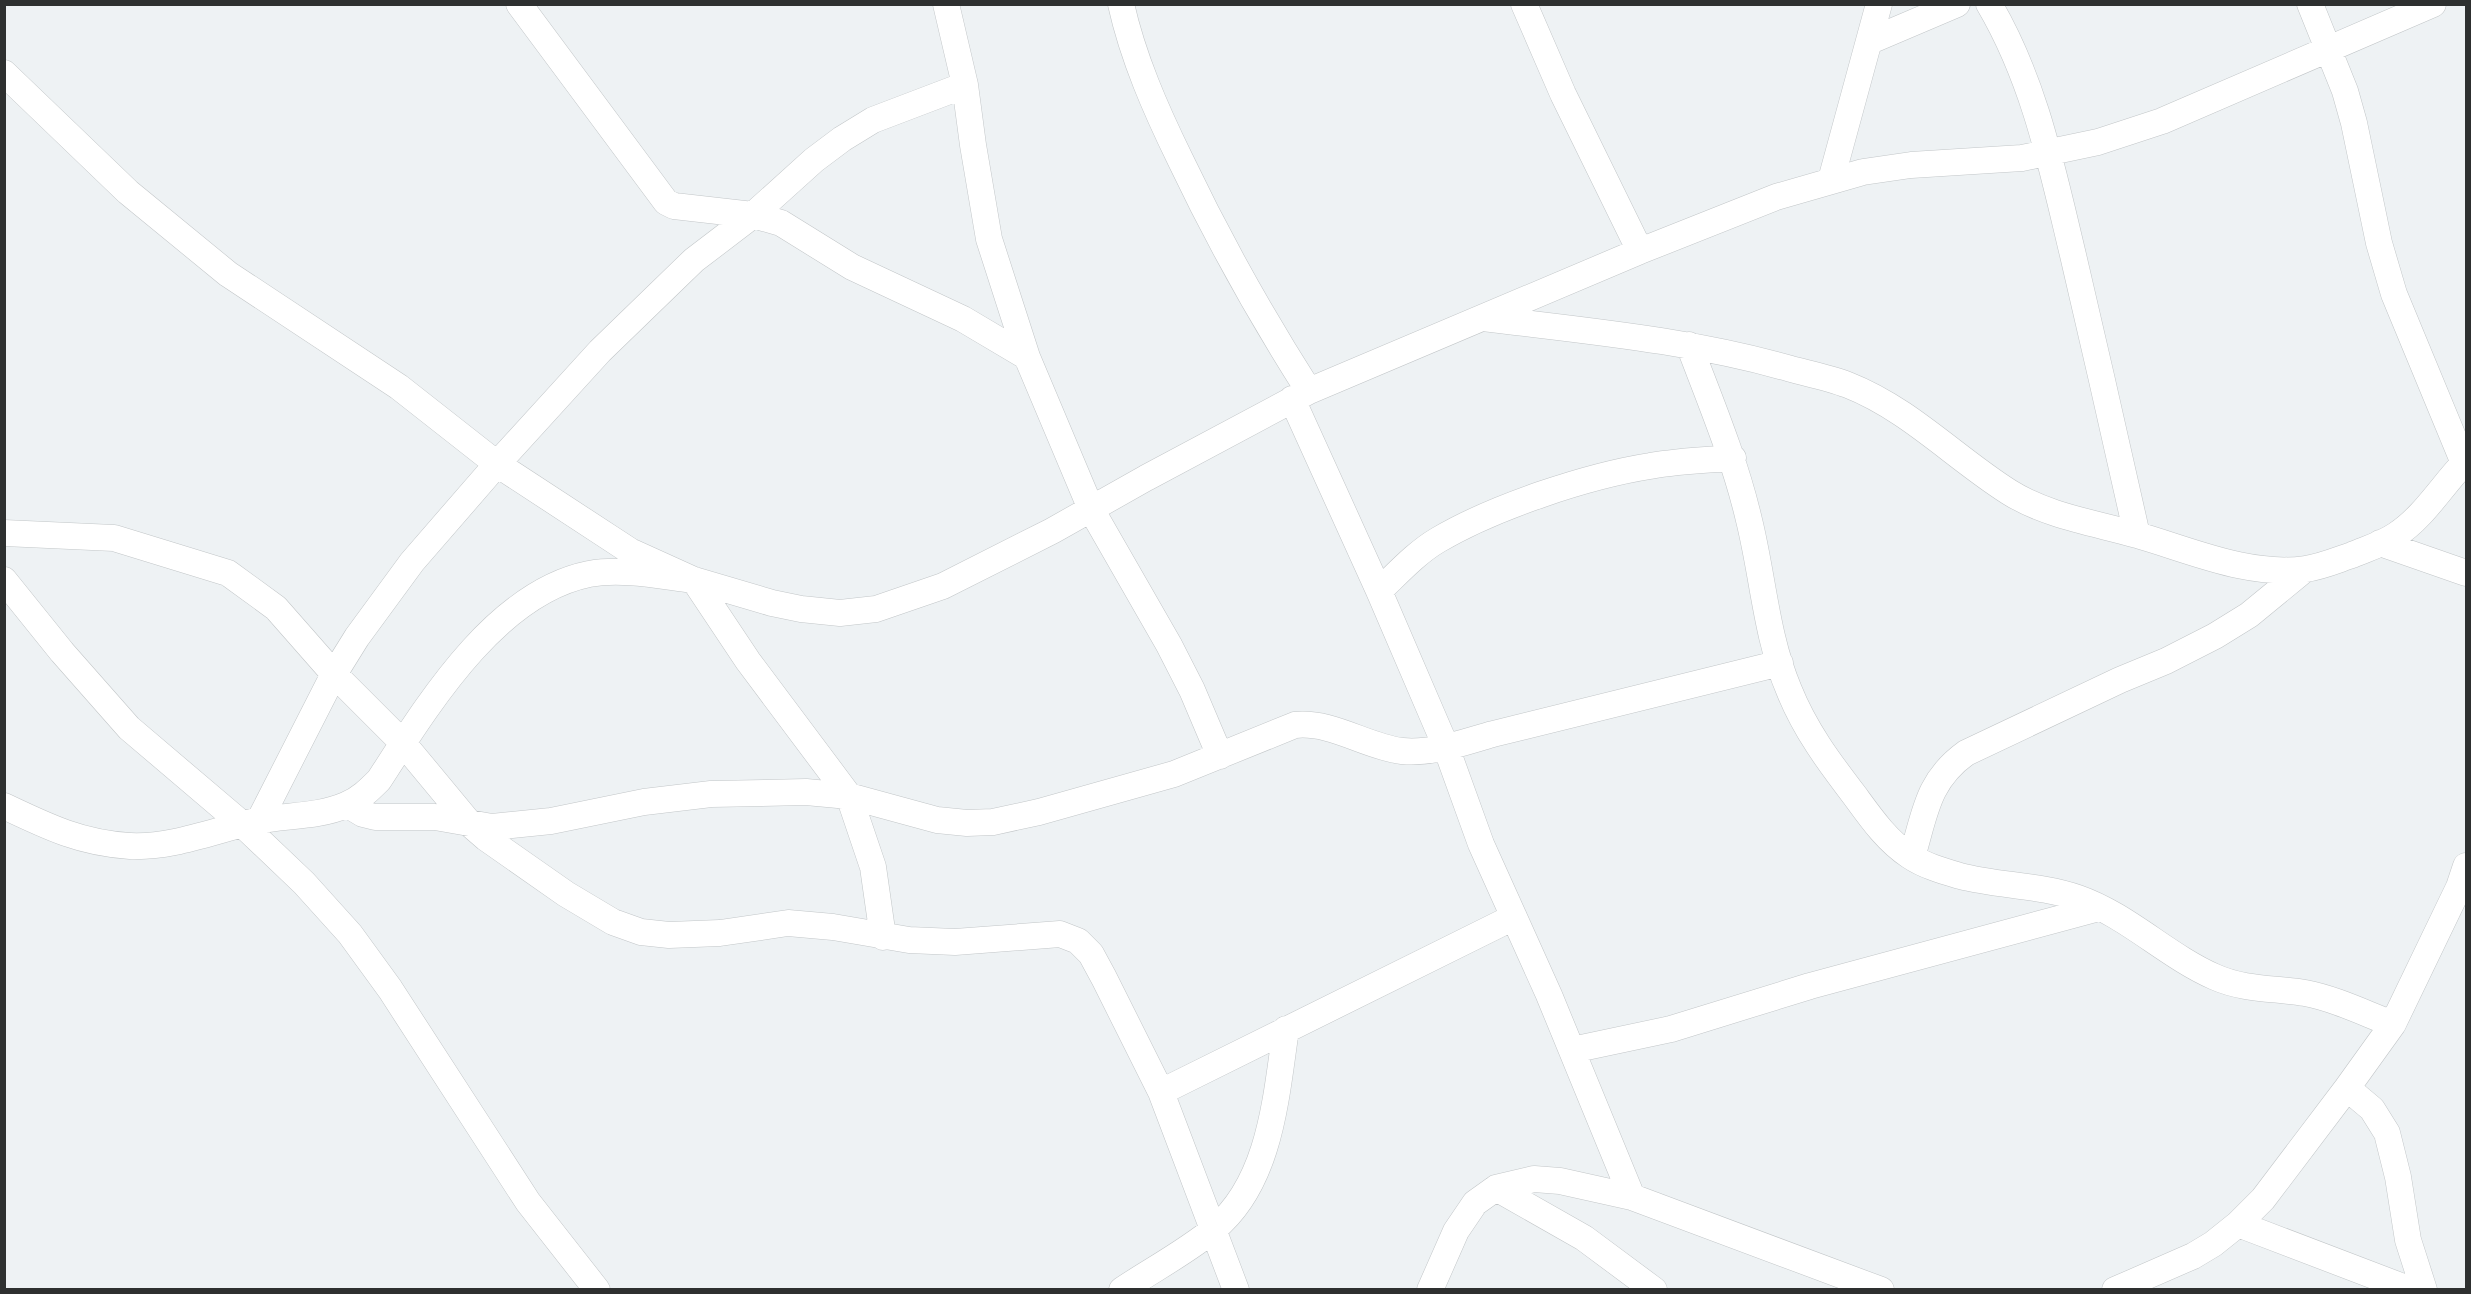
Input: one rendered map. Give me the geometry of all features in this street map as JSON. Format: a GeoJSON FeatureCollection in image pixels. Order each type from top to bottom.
{"type":"FeatureCollection","features":[{"type":"Feature","properties":{"kind":"street"},"geometry":{"type":"LineString","coordinates":[[519,4],[666,202],[674,206],[753,215],[781,223],[852,267],[963,318],[1028,357]]}},
{"type":"Feature","properties":{"kind":"street"},"geometry":{"type":"LineString","coordinates":[[946,4],[965,85],[972,145],[989,238],[1028,357],[1091,509],[1169,645],[1192,690],[1220,756]]}},
{"type":"Feature","properties":{"kind":"street"},"geometry":{"type":"LineString","coordinates":[[1121,4],[1155,105],[1211,224],[1301,395],[1379,591],[1446,747],[1481,844],[1572,1050],[1632,1197]]}},
{"type":"Feature","properties":{"kind":"street"},"geometry":{"type":"LineString","coordinates":[[1524,4],[1563,94],[1640,251]]}},
{"type":"Feature","properties":{"kind":"street"},"geometry":{"type":"LineString","coordinates":[[1831,180],[1879,4]]}},
{"type":"Feature","properties":{"kind":"street"},"geometry":{"type":"LineString","coordinates":[[1870,41],[1957,4]]}},
{"type":"Feature","properties":{"kind":"street"},"geometry":{"type":"LineString","coordinates":[[1989,4],[2007,34],[2020,65],[2049,153],[2137,535]]}},
{"type":"Feature","properties":{"kind":"street"},"geometry":{"type":"LineString","coordinates":[[1482,318],[1650,338],[1770,363],[1855,388],[1876,397],[2021,499],[2062,515],[2254,567],[2305,569],[2332,562],[2397,535],[2466,464],[2386,268],[2346,91],[2310,4]]}},
{"type":"Feature","properties":{"kind":"street"},"geometry":{"type":"LineString","coordinates":[[4,73],[128,192],[228,274],[399,387],[497,464],[630,550],[694,580],[772,603],[840,613],[876,609],[943,586],[1052,531],[1301,395],[1640,251],[1776,197],[1863,172],[1911,165],[2022,158],[2098,142],[2162,121],[2433,4]]}},
{"type":"Feature","properties":{"kind":"street"},"geometry":{"type":"LineString","coordinates":[[250,823],[334,674],[357,637],[412,562],[600,351],[694,260],[753,215],[842,138],[873,120],[965,85]]}},
{"type":"Feature","properties":{"kind":"street"},"geometry":{"type":"LineString","coordinates":[[1689,345],[1732,458],[1750,521],[1768,618],[1788,688],[1803,722],[1827,761],[1874,822],[1899,848],[1931,867],[1961,876],[2053,891],[2080,899],[2100,908],[2181,960],[2241,987],[2306,994],[2332,1000],[2393,1024]]}},
{"type":"Feature","properties":{"kind":"street"},"geometry":{"type":"LineString","coordinates":[[1379,591],[1407,564],[1437,541],[1468,524],[1545,493],[1650,466],[1732,458]]}},
{"type":"Feature","properties":{"kind":"street"},"geometry":{"type":"LineString","coordinates":[[4,533],[114,538],[228,573],[276,608],[334,674],[404,743],[471,825],[498,848],[566,894],[613,922],[642,932],[669,935],[720,933],[789,923],[833,927],[883,937],[955,942],[1060,934],[1071,936],[1090,954],[1161,1092],[1236,1290]]}},
{"type":"Feature","properties":{"kind":"street"},"geometry":{"type":"LineString","coordinates":[[2380,543],[2466,573]]}},
{"type":"Feature","properties":{"kind":"street"},"geometry":{"type":"LineString","coordinates":[[1912,857],[1934,786],[1953,762],[1966,753],[2215,636],[2249,615],[2305,569]]}},
{"type":"Feature","properties":{"kind":"street"},"geometry":{"type":"LineString","coordinates":[[4,806],[65,834],[96,842],[131,846],[176,842],[250,823],[332,810],[348,805],[361,797],[379,780],[435,694],[484,639],[526,602],[554,585],[590,574],[636,573],[694,580],[748,661],[849,796],[873,867],[883,937]]}},
{"type":"Feature","properties":{"kind":"street"},"geometry":{"type":"LineString","coordinates":[[4,580],[129,728],[250,823],[350,934],[390,989],[528,1202],[597,1290]]}},
{"type":"Feature","properties":{"kind":"street"},"geometry":{"type":"LineString","coordinates":[[348,805],[363,814],[375,817],[435,817],[471,825],[517,826],[644,802],[711,794],[806,792],[849,796],[937,820],[966,823],[993,822],[1039,812],[1148,782],[1220,756],[1287,728],[1304,724],[1402,751],[1446,747],[1780,663]]}},
{"type":"Feature","properties":{"kind":"street"},"geometry":{"type":"LineString","coordinates":[[2115,1290],[2193,1256],[2238,1224],[2263,1199],[2393,1024],[2460,887],[2466,866]]}},
{"type":"Feature","properties":{"kind":"street"},"geometry":{"type":"LineString","coordinates":[[1572,1050],[1671,1029],[1810,986],[2100,908]]}},
{"type":"Feature","properties":{"kind":"street"},"geometry":{"type":"LineString","coordinates":[[1161,1092],[1514,917]]}},
{"type":"Feature","properties":{"kind":"street"},"geometry":{"type":"LineString","coordinates":[[1122,1290],[1214,1229],[1228,1216],[1254,1174],[1274,1108],[1286,1029]]}},
{"type":"Feature","properties":{"kind":"street"},"geometry":{"type":"LineString","coordinates":[[2347,1088],[2372,1109],[2387,1133],[2398,1177],[2409,1240],[2424,1290]]}},
{"type":"Feature","properties":{"kind":"street"},"geometry":{"type":"LineString","coordinates":[[1430,1290],[1456,1231],[1475,1203],[1496,1188],[1534,1179],[1560,1181],[1632,1197],[1881,1290]]}},
{"type":"Feature","properties":{"kind":"street"},"geometry":{"type":"LineString","coordinates":[[1496,1188],[1584,1238],[1654,1290]]}},
{"type":"Feature","properties":{"kind":"street"},"geometry":{"type":"LineString","coordinates":[[2238,1224],[2411,1290]]}}]}
